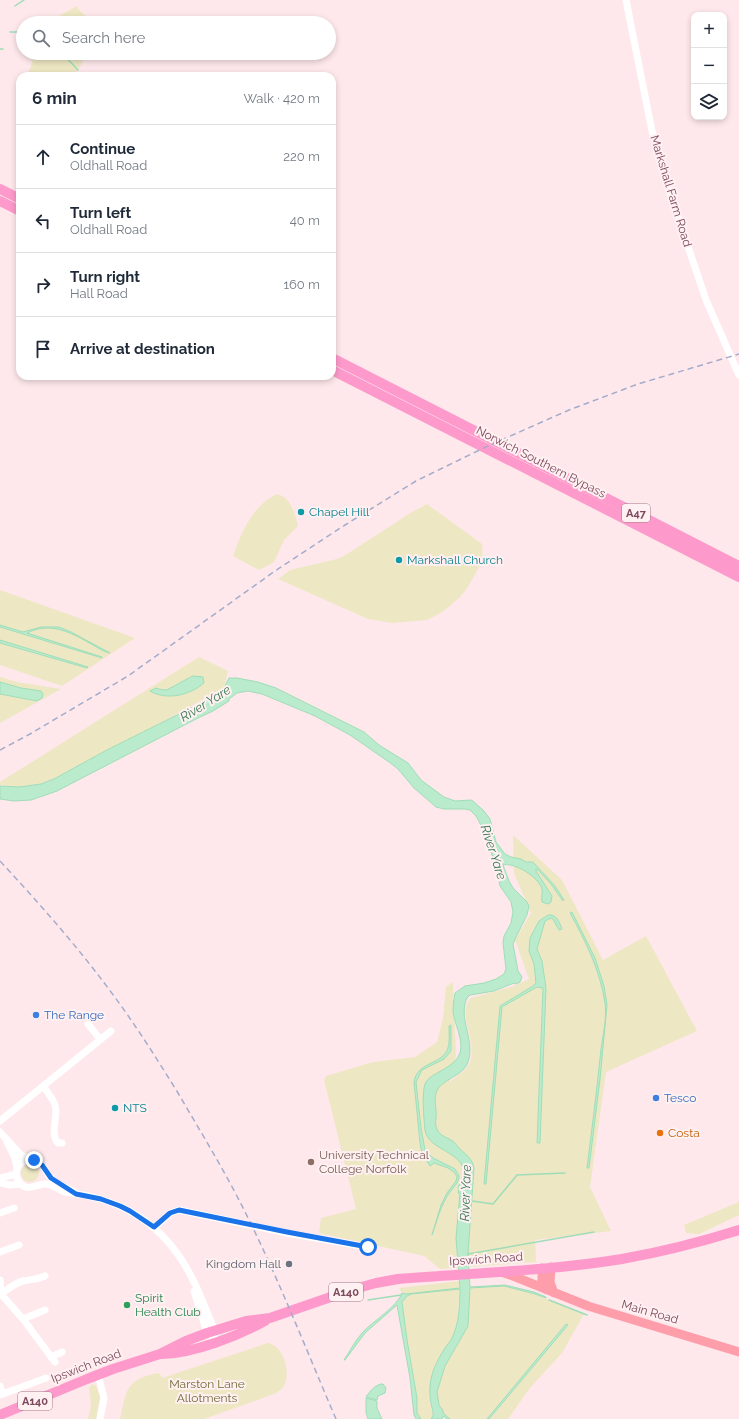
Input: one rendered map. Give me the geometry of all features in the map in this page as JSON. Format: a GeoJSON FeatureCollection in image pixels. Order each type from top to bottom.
{"type":"FeatureCollection","features":[{"type":"Feature","properties":{"kind":"highway"},"geometry":{"type":"LineString","coordinates":[[0,189],[16,197]]}},
{"type":"Feature","properties":{"kind":"highway"},"geometry":{"type":"LineString","coordinates":[[0,201],[16,209]]}},
{"type":"Feature","properties":{"kind":"highway","name":"Norwich Southern Bypass"},"geometry":{"type":"LineString","coordinates":[[336,360],[739,566]]}},
{"type":"Feature","properties":{"kind":"highway","name":"Norwich Southern Bypass"},"geometry":{"type":"LineString","coordinates":[[336,372],[739,577]]}},
{"type":"Feature","properties":{"kind":"highway","name":"Ipswich Road"},"geometry":{"type":"LineString","coordinates":[[707,1240],[739,1224]]}},
{"type":"Feature","properties":{"kind":"highway","name":"Ipswich Road"},"geometry":{"type":"LineString","coordinates":[[0,1416],[98,1374],[160,1354],[179,1344],[260,1323],[270,1318],[351,1290],[387,1280],[547,1268],[622,1259],[707,1240],[739,1230]]}},
{"type":"Feature","properties":{"kind":"highway","name":"Ipswich Road"},"geometry":{"type":"LineString","coordinates":[[212,1336],[246,1321],[270,1318]]}},
{"type":"Feature","properties":{"kind":"main road"},"geometry":{"type":"LineString","coordinates":[[547,1268],[551,1292]]}},
{"type":"Feature","properties":{"kind":"main road","name":"Main Road"},"geometry":{"type":"LineString","coordinates":[[498,1272],[513,1276],[551,1292],[606,1312],[657,1326],[739,1352]]}},
{"type":"Feature","properties":{"kind":"street","name":"Markshall Farm Road"},"geometry":{"type":"LineString","coordinates":[[626,0],[652,131],[670,193],[697,275],[714,320],[737,372]]}},
{"type":"Feature","properties":{"kind":"street"},"geometry":{"type":"LineString","coordinates":[[88,1024],[100,1039]]}},
{"type":"Feature","properties":{"kind":"street"},"geometry":{"type":"LineString","coordinates":[[0,1121],[111,1031]]}},
{"type":"Feature","properties":{"kind":"street"},"geometry":{"type":"LineString","coordinates":[[43,1086],[51,1096],[57,1113],[54,1138],[58,1143],[62,1143]]}},
{"type":"Feature","properties":{"kind":"street"},"geometry":{"type":"LineString","coordinates":[[1,1133],[16,1147],[21,1155],[38,1162],[51,1178],[76,1194]]}},
{"type":"Feature","properties":{"kind":"street"},"geometry":{"type":"LineString","coordinates":[[1,1133],[10,1148],[21,1184]]}},
{"type":"Feature","properties":{"kind":"street"},"geometry":{"type":"LineString","coordinates":[[0,1178],[17,1171],[20,1164],[29,1159]]}},
{"type":"Feature","properties":{"kind":"street"},"geometry":{"type":"LineString","coordinates":[[39,1184],[43,1179],[44,1169]]}},
{"type":"Feature","properties":{"kind":"street"},"geometry":{"type":"LineString","coordinates":[[0,1183],[10,1185],[21,1184],[30,1188],[39,1184],[48,1184],[66,1193],[101,1199],[130,1211],[154,1227],[165,1237],[180,1258],[212,1336]]}},
{"type":"Feature","properties":{"kind":"street"},"geometry":{"type":"LineString","coordinates":[[0,1212],[14,1208]]}},
{"type":"Feature","properties":{"kind":"street"},"geometry":{"type":"LineString","coordinates":[[154,1227],[170,1213],[179,1210],[269,1229],[368,1247]]}},
{"type":"Feature","properties":{"kind":"street"},"geometry":{"type":"LineString","coordinates":[[0,1252],[19,1245]]}},
{"type":"Feature","properties":{"kind":"street"},"geometry":{"type":"LineString","coordinates":[[1,1294],[15,1284],[23,1281],[36,1280],[44,1276]]}},
{"type":"Feature","properties":{"kind":"street"},"geometry":{"type":"LineString","coordinates":[[0,1280],[1,1294],[23,1319],[53,1359],[62,1352]]}},
{"type":"Feature","properties":{"kind":"street"},"geometry":{"type":"LineString","coordinates":[[23,1319],[45,1310]]}},
{"type":"Feature","properties":{"kind":"street"},"geometry":{"type":"LineString","coordinates":[[98,1374],[104,1398],[100,1419]]}},
{"type":"Feature","properties":{"kind":"street"},"geometry":{"type":"LineString","coordinates":[[0,1386],[1,1394],[46,1378]]}},
{"type":"Feature","properties":{"kind":"green space"},"geometry":{"type":"Polygon","coordinates":[[[77,6],[78,9],[86,16],[59,16],[77,6]]]}},
{"type":"Feature","properties":{"kind":"green space"},"geometry":{"type":"Polygon","coordinates":[[[32,60],[83,60],[76,72],[28,72],[32,60]]]}},
{"type":"Feature","properties":{"kind":"green space"},"geometry":{"type":"Polygon","coordinates":[[[277,494],[289,502],[294,511],[298,526],[284,540],[274,562],[259,570],[233,556],[240,537],[254,512],[268,499],[277,494]]]}},
{"type":"Feature","properties":{"kind":"green space"},"geometry":{"type":"Polygon","coordinates":[[[427,504],[482,544],[483,560],[468,587],[460,597],[444,611],[427,620],[392,623],[368,619],[278,579],[290,570],[344,556],[427,504]]]}},
{"type":"Feature","properties":{"kind":"green space"},"geometry":{"type":"Polygon","coordinates":[[[0,590],[135,638],[62,686],[0,665],[0,590]]]}},
{"type":"Feature","properties":{"kind":"green space"},"geometry":{"type":"Polygon","coordinates":[[[199,657],[228,671],[224,688],[54,779],[41,784],[20,787],[0,785],[0,782],[199,657]]]}},
{"type":"Feature","properties":{"kind":"green space"},"geometry":{"type":"Polygon","coordinates":[[[0,677],[17,682],[61,689],[0,723],[0,677]]]}},
{"type":"Feature","properties":{"kind":"green space"},"geometry":{"type":"Polygon","coordinates":[[[513,835],[562,880],[603,960],[646,936],[697,1031],[606,1072],[590,1187],[611,1231],[535,1240],[536,1262],[440,1269],[424,1256],[319,1233],[321,1218],[356,1209],[324,1080],[326,1076],[373,1062],[415,1057],[437,1042],[443,1018],[446,987],[453,982],[456,1056],[449,1082],[468,1066],[471,1058],[472,1049],[466,1021],[466,1013],[467,1005],[471,998],[511,987],[529,979],[515,940],[531,913],[514,873],[513,835]]]}},
{"type":"Feature","properties":{"kind":"green space"},"geometry":{"type":"Polygon","coordinates":[[[26,1164],[34,1164],[39,1169],[37,1180],[34,1182],[26,1182],[21,1177],[21,1169],[26,1164]]]}},
{"type":"Feature","properties":{"kind":"green space"},"geometry":{"type":"Polygon","coordinates":[[[739,1202],[739,1215],[699,1234],[686,1233],[684,1225],[739,1202]]]}},
{"type":"Feature","properties":{"kind":"green space"},"geometry":{"type":"Polygon","coordinates":[[[459,1281],[460,1288],[406,1294],[402,1293],[399,1288],[459,1281]]]}},
{"type":"Feature","properties":{"kind":"green space"},"geometry":{"type":"Polygon","coordinates":[[[504,1286],[535,1294],[584,1314],[562,1353],[529,1389],[508,1419],[489,1419],[567,1325],[487,1419],[450,1419],[444,1414],[439,1405],[437,1392],[445,1366],[468,1326],[470,1288],[504,1286]]]}},
{"type":"Feature","properties":{"kind":"green space"},"geometry":{"type":"Polygon","coordinates":[[[460,1289],[458,1316],[455,1330],[452,1339],[435,1365],[430,1402],[433,1416],[431,1419],[421,1419],[417,1413],[417,1398],[402,1302],[411,1294],[460,1289]]]}},
{"type":"Feature","properties":{"kind":"green space","name":"Marston Lane Allotments"},"geometry":{"type":"Polygon","coordinates":[[[268,1343],[274,1345],[282,1354],[285,1360],[287,1374],[284,1386],[274,1394],[204,1419],[120,1419],[126,1394],[133,1383],[138,1379],[157,1373],[160,1374],[162,1378],[268,1343]]]}},
{"type":"Feature","properties":{"kind":"green space"},"geometry":{"type":"Polygon","coordinates":[[[92,1384],[96,1386],[100,1397],[96,1419],[88,1419],[91,1406],[89,1388],[92,1384]]]}},
{"type":"Feature","properties":{"kind":"water"},"geometry":{"type":"Polygon","coordinates":[[[0,625],[23,632],[41,627],[59,627],[71,632],[110,653],[101,650],[77,636],[61,630],[44,628],[27,633],[102,658],[0,627],[0,625]]]}},
{"type":"Feature","properties":{"kind":"water"},"geometry":{"type":"Polygon","coordinates":[[[0,640],[88,667],[87,668],[0,643],[0,640]]]}},
{"type":"Feature","properties":{"kind":"water"},"geometry":{"type":"Polygon","coordinates":[[[193,676],[203,677],[204,683],[192,691],[178,695],[164,696],[150,691],[156,688],[166,690],[193,676]]]}},
{"type":"Feature","properties":{"kind":"water","name":"River Yare"},"geometry":{"type":"Polygon","coordinates":[[[229,678],[258,682],[276,688],[364,732],[379,745],[408,763],[421,780],[444,797],[455,801],[473,801],[490,819],[496,842],[505,854],[526,862],[533,862],[555,886],[564,900],[563,901],[551,884],[537,869],[536,871],[552,896],[551,902],[548,904],[542,902],[542,889],[540,884],[531,875],[519,868],[503,865],[513,888],[529,906],[527,915],[513,944],[518,971],[522,977],[520,982],[516,984],[514,983],[494,991],[470,995],[467,998],[464,1013],[470,1044],[469,1059],[463,1070],[442,1084],[438,1088],[435,1095],[436,1125],[438,1131],[441,1135],[454,1142],[472,1162],[474,1168],[468,1254],[470,1287],[505,1285],[534,1292],[546,1297],[504,1286],[470,1288],[468,1326],[445,1366],[437,1392],[439,1405],[444,1414],[450,1419],[443,1416],[442,1419],[431,1419],[433,1412],[430,1386],[436,1364],[452,1338],[458,1321],[460,1289],[411,1294],[402,1302],[417,1398],[417,1413],[421,1419],[416,1419],[414,1415],[410,1378],[397,1305],[365,1333],[344,1360],[362,1333],[390,1309],[402,1293],[406,1294],[460,1288],[456,1238],[460,1193],[458,1193],[458,1188],[464,1170],[460,1162],[437,1146],[427,1136],[425,1130],[423,1098],[424,1086],[426,1082],[453,1063],[460,1053],[461,1042],[453,1011],[455,993],[465,986],[484,983],[496,979],[504,974],[506,969],[503,943],[504,936],[511,923],[513,912],[511,902],[500,886],[497,870],[484,831],[476,816],[470,810],[444,809],[436,807],[414,788],[398,769],[350,735],[315,716],[262,694],[248,691],[237,693],[229,699],[229,701],[213,711],[57,791],[31,800],[14,801],[0,799],[0,786],[20,787],[41,784],[54,779],[105,751],[207,700],[224,688],[229,678]]]}},
{"type":"Feature","properties":{"kind":"water"},"geometry":{"type":"Polygon","coordinates":[[[0,682],[21,688],[41,691],[43,694],[42,698],[37,701],[0,694],[0,682]]]}},
{"type":"Feature","properties":{"kind":"water"},"geometry":{"type":"Polygon","coordinates":[[[572,912],[595,958],[604,986],[607,1005],[600,1079],[589,1168],[587,1168],[606,1015],[600,979],[587,946],[570,913],[572,912]]]}},
{"type":"Feature","properties":{"kind":"water"},"geometry":{"type":"Polygon","coordinates":[[[548,915],[556,917],[562,929],[559,930],[551,918],[545,921],[537,949],[542,961],[546,988],[540,1143],[537,1143],[543,988],[537,987],[502,1007],[486,1184],[484,1184],[500,1006],[536,983],[534,964],[529,951],[530,938],[539,921],[548,915]]]}},
{"type":"Feature","properties":{"kind":"water"},"geometry":{"type":"Polygon","coordinates":[[[451,1025],[451,1051],[444,1059],[422,1070],[416,1082],[425,1150],[433,1158],[455,1169],[459,1176],[457,1183],[444,1202],[432,1235],[441,1205],[457,1177],[455,1173],[448,1168],[434,1163],[430,1166],[422,1153],[414,1082],[416,1075],[420,1070],[441,1058],[445,1053],[448,1048],[449,1026],[451,1025]]]}},
{"type":"Feature","properties":{"kind":"water"},"geometry":{"type":"Polygon","coordinates":[[[566,1324],[568,1325],[489,1419],[487,1419],[566,1324]]]}},
{"type":"Feature","properties":{"kind":"water"},"geometry":{"type":"Polygon","coordinates":[[[383,1384],[386,1388],[385,1393],[378,1396],[377,1400],[366,1397],[372,1389],[383,1384]]]}},
{"type":"Feature","properties":{"kind":"water"},"geometry":{"type":"Polygon","coordinates":[[[366,1398],[377,1401],[377,1408],[382,1419],[368,1419],[366,1412],[366,1398]]]}},
{"type":"Feature","properties":{"kind":"waterway"},"geometry":{"type":"LineString","coordinates":[[15,6],[24,0]]}},
{"type":"Feature","properties":{"kind":"waterway"},"geometry":{"type":"LineString","coordinates":[[10,32],[16,32]]}},
{"type":"Feature","properties":{"kind":"waterway"},"geometry":{"type":"LineString","coordinates":[[69,60],[78,70]]}},
{"type":"Feature","properties":{"kind":"waterway","name":"River Yare"},"geometry":{"type":"LineString","coordinates":[[472,1201],[493,1204],[517,1175],[565,1173]]}},
{"type":"Feature","properties":{"kind":"waterway"},"geometry":{"type":"LineString","coordinates":[[468,1254],[594,1232]]}},
{"type":"Feature","properties":{"kind":"waterway"},"geometry":{"type":"LineString","coordinates":[[368,1300],[401,1295]]}},
{"type":"Feature","properties":{"kind":"waterway"},"geometry":{"type":"LineString","coordinates":[[549,1300],[587,1315]]}},
{"type":"Feature","properties":{"kind":"railway"},"geometry":{"type":"LineString","coordinates":[[0,750],[128,676],[275,571],[416,481],[490,445],[569,410],[638,384],[739,354]]}},
{"type":"Feature","properties":{"kind":"railway"},"geometry":{"type":"LineString","coordinates":[[0,861],[85,958],[120,1004],[178,1093],[225,1174],[253,1228],[278,1282],[336,1419]]}},
{"type":"Feature","properties":{"kind":"place","name":"Chapel Hill"},"geometry":{"type":"Point","coordinates":[301,512]}},
{"type":"Feature","properties":{"kind":"place","name":"Markshall Church"},"geometry":{"type":"Point","coordinates":[399,560]}},
{"type":"Feature","properties":{"kind":"place","name":"The Range"},"geometry":{"type":"Point","coordinates":[36,1015]}},
{"type":"Feature","properties":{"kind":"place","name":"Tesco"},"geometry":{"type":"Point","coordinates":[656,1098]}},
{"type":"Feature","properties":{"kind":"place","name":"NTS"},"geometry":{"type":"Point","coordinates":[115,1108]}},
{"type":"Feature","properties":{"kind":"place","name":"Costa"},"geometry":{"type":"Point","coordinates":[660,1133]}},
{"type":"Feature","properties":{"kind":"place","name":"University Technical College Norfolk"},"geometry":{"type":"Point","coordinates":[311,1162]}},
{"type":"Feature","properties":{"kind":"place","name":"Kingdom Hall"},"geometry":{"type":"Point","coordinates":[289,1264]}},
{"type":"Feature","properties":{"kind":"place","name":"Spirit Health Club"},"geometry":{"type":"Point","coordinates":[127,1305]}},
{"type":"Feature","properties":{"kind":"route"},"geometry":{"type":"LineString","coordinates":[[34,1160],[42,1165],[51,1178],[76,1194],[101,1199],[120,1206],[154,1227],[170,1213],[179,1210],[368,1247]]}}]}
